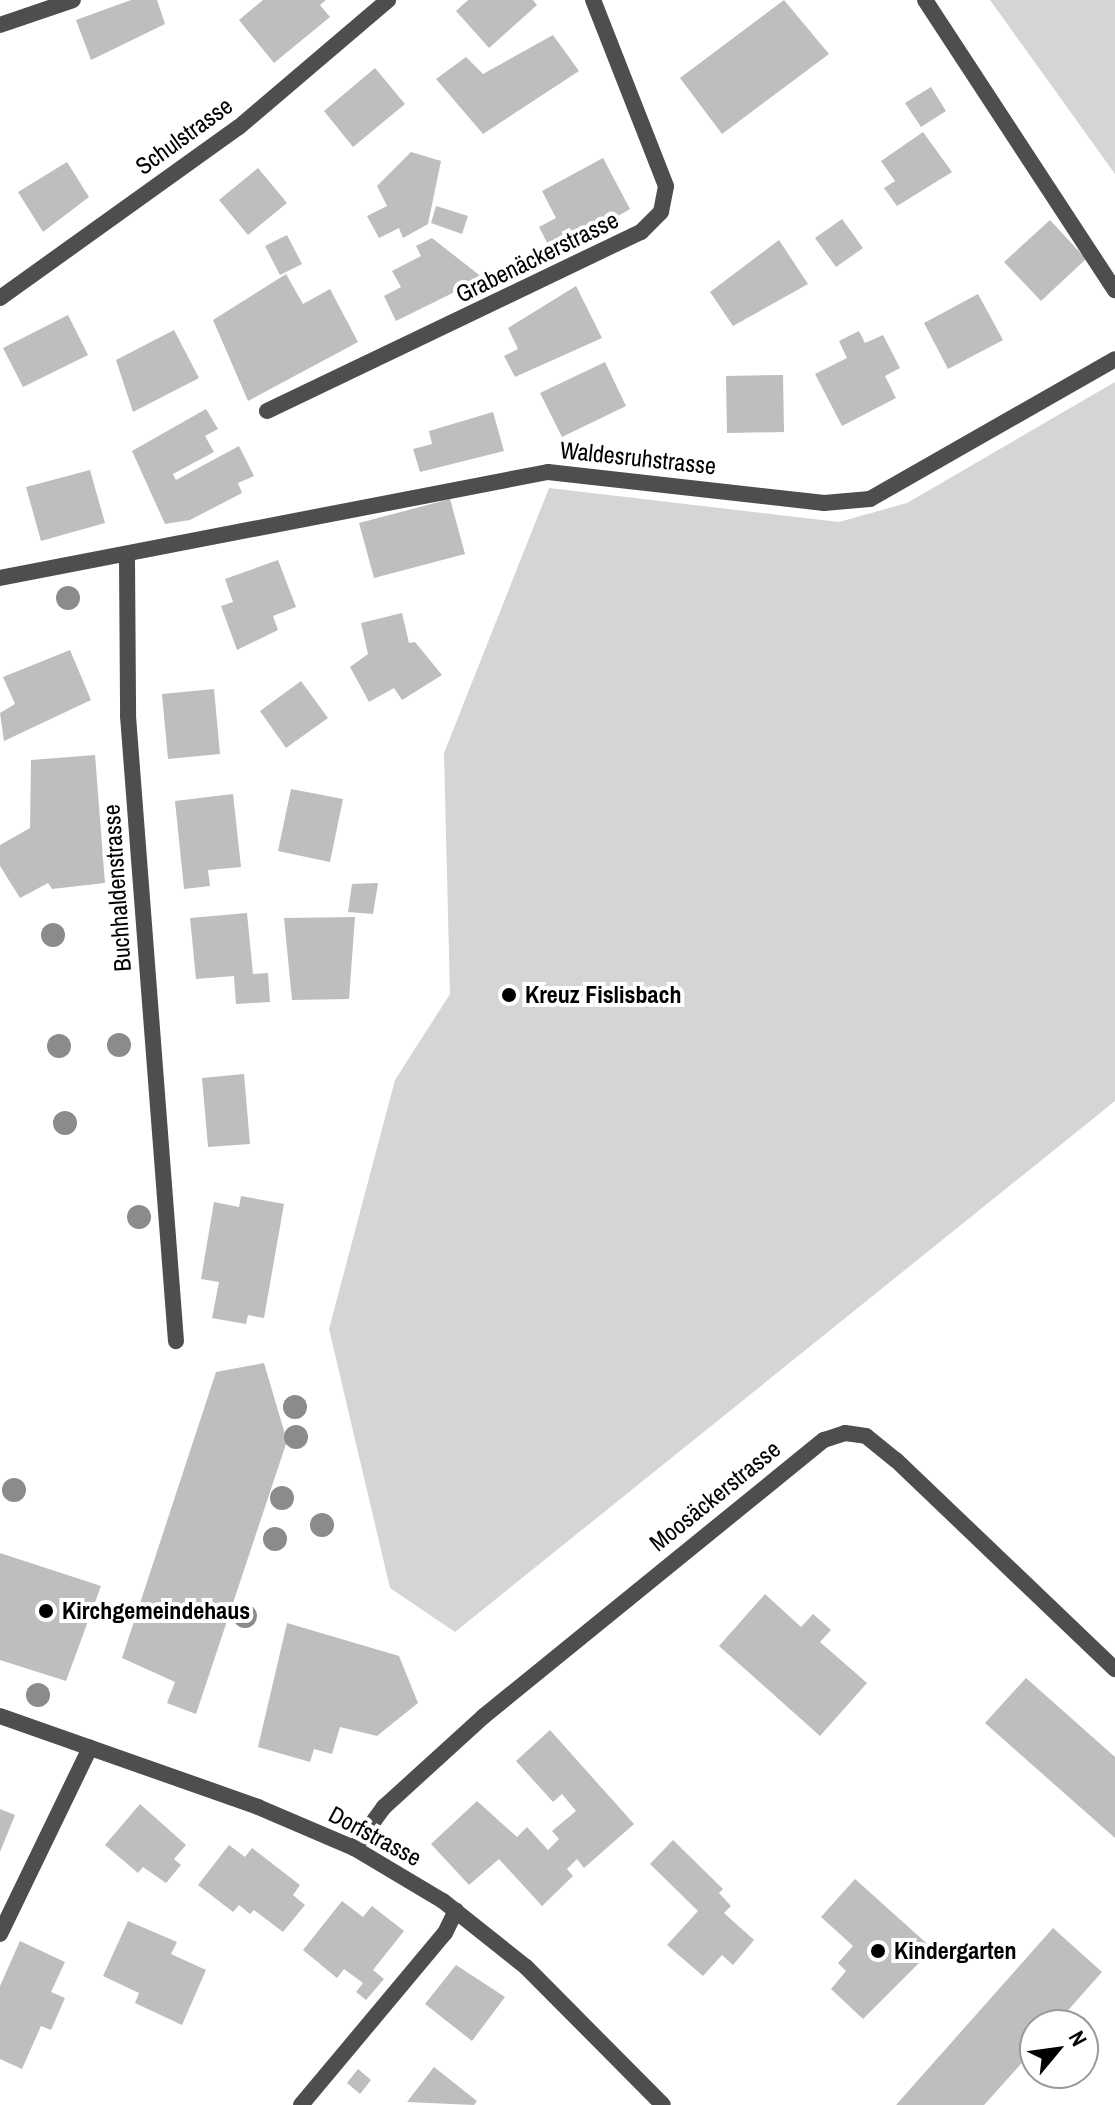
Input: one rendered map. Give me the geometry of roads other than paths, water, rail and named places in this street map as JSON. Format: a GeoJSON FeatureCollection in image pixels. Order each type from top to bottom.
{"type":"FeatureCollection","features":[{"type":"Feature","properties":{"kind":"street"},"geometry":{"type":"LineString","coordinates":[[0,25],[73,0]]}},
{"type":"Feature","properties":{"kind":"street","name":"Schulstrasse"},"geometry":{"type":"LineString","coordinates":[[0,298],[239,127],[388,0]]}},
{"type":"Feature","properties":{"kind":"street","name":"Grabenäckerstrasse"},"geometry":{"type":"LineString","coordinates":[[267,411],[641,232],[661,212],[666,186],[593,0]]}},
{"type":"Feature","properties":{"kind":"street"},"geometry":{"type":"LineString","coordinates":[[925,0],[1115,290]]}},
{"type":"Feature","properties":{"kind":"street","name":"Waldesruhstrasse"},"geometry":{"type":"LineString","coordinates":[[127,559],[548,472],[824,503],[870,499],[1115,359]]}},
{"type":"Feature","properties":{"kind":"street"},"geometry":{"type":"LineString","coordinates":[[0,578],[127,559]]}},
{"type":"Feature","properties":{"kind":"street","name":"Buchhaldenstrasse"},"geometry":{"type":"LineString","coordinates":[[127,559],[128,716],[176,1341]]}},
{"type":"Feature","properties":{"kind":"street","name":"Moosäckerstrasse"},"geometry":{"type":"LineString","coordinates":[[354,1848],[384,1807],[484,1716],[824,1440],[845,1433],[866,1436],[896,1460],[1115,1669]]}},
{"type":"Feature","properties":{"kind":"street","name":"Dorfstrasse"},"geometry":{"type":"LineString","coordinates":[[0,1716],[354,1848],[456,1910],[526,1967],[663,2105]]}},
{"type":"Feature","properties":{"kind":"street"},"geometry":{"type":"LineString","coordinates":[[0,1934],[90,1748]]}},
{"type":"Feature","properties":{"kind":"street"},"geometry":{"type":"LineString","coordinates":[[301,2105],[445,1933],[456,1910]]}},
{"type":"Feature","properties":{"kind":"place","name":"Kreuz Fislisbach"},"geometry":{"type":"Point","coordinates":[509,995]}},
{"type":"Feature","properties":{"kind":"place","name":"Kirchgemeindehaus"},"geometry":{"type":"Point","coordinates":[46,1611]}},
{"type":"Feature","properties":{"kind":"place","name":"Kindergarten"},"geometry":{"type":"Point","coordinates":[878,1951]}}]}
